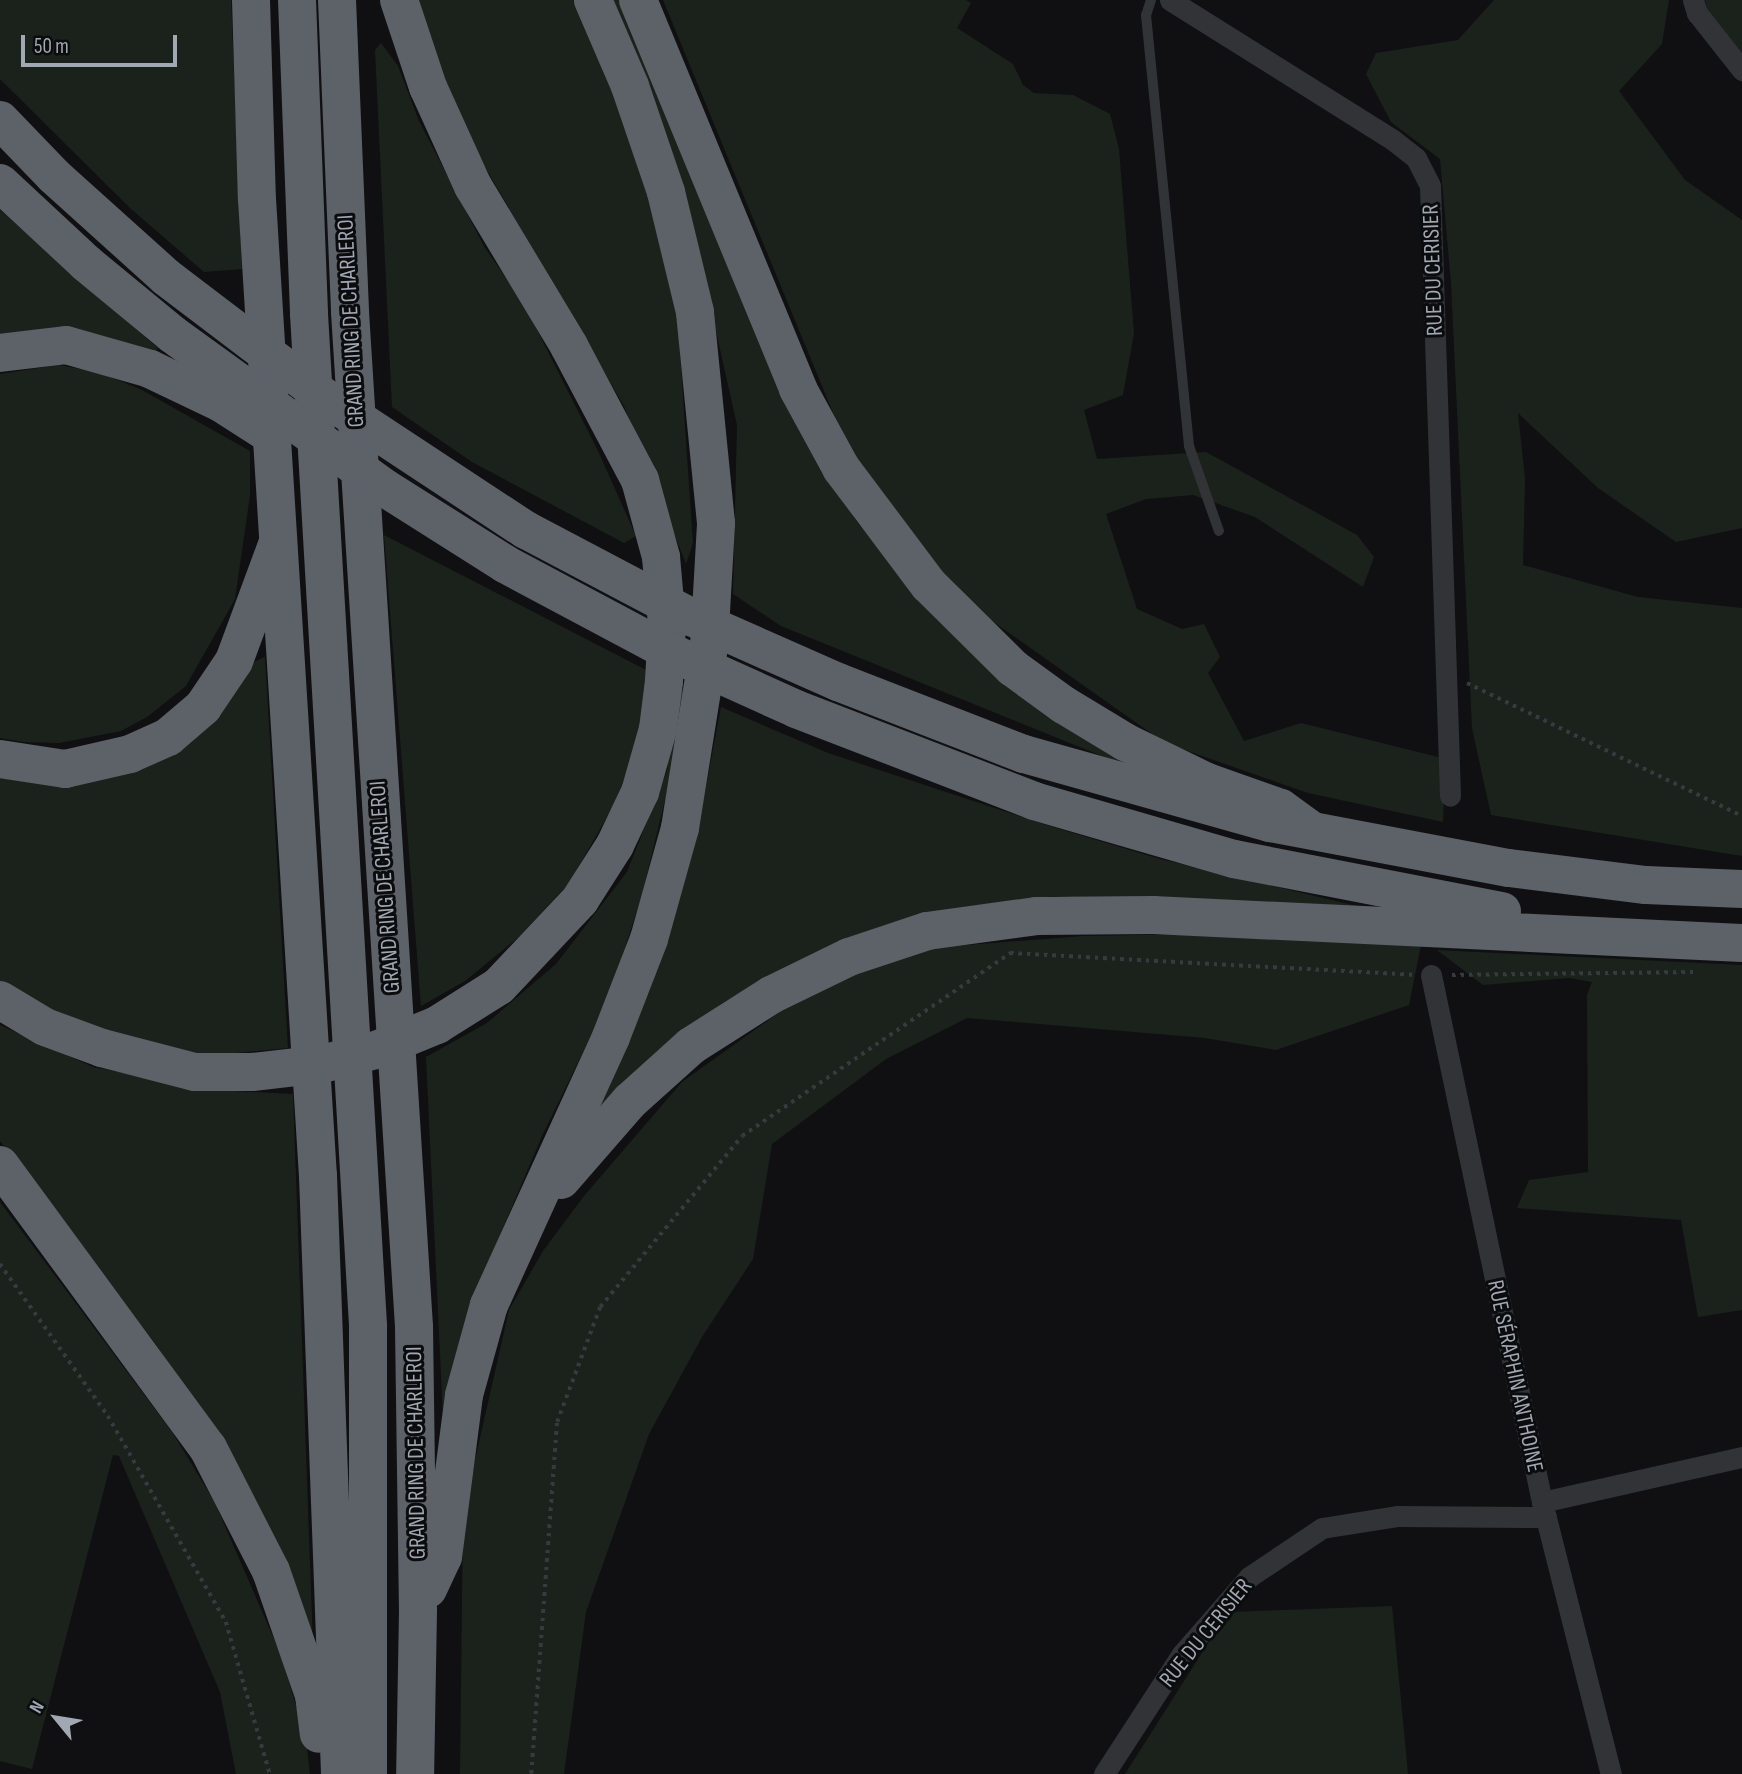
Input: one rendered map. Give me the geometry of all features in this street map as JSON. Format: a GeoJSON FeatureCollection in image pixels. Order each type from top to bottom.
{"type":"FeatureCollection","features":[{"type":"Feature","properties":{"kind":"highway"},"geometry":{"type":"LineString","coordinates":[[251,0],[257,200],[281,537],[318,1176],[340,1774]]}},
{"type":"Feature","properties":{"kind":"highway","name":"GRAND RING DE CHARLEROI"},"geometry":{"type":"LineString","coordinates":[[297,0],[309,314],[368,1313],[372,1638],[368,1774]]}},
{"type":"Feature","properties":{"kind":"highway","name":"GRAND RING DE CHARLEROI"},"geometry":{"type":"LineString","coordinates":[[337,0],[350,312],[414,1327],[418,1610],[415,1774]]}},
{"type":"Feature","properties":{"kind":"highway"},"geometry":{"type":"LineString","coordinates":[[0,1000],[46,1027],[113,1051],[195,1072],[253,1072],[322,1063],[376,1050],[437,1025],[499,986],[580,900],[615,845],[640,792],[658,729],[667,624],[661,558],[640,480],[569,346],[474,186],[428,87],[400,0]]}},
{"type":"Feature","properties":{"kind":"highway"},"geometry":{"type":"LineString","coordinates":[[418,1610],[443,1557],[464,1395],[489,1305],[611,1037],[649,939],[680,828],[709,646],[716,523],[695,312],[666,192],[630,86],[593,0]]}},
{"type":"Feature","properties":{"kind":"highway"},"geometry":{"type":"LineString","coordinates":[[638,0],[798,389],[841,468],[920,575],[1004,660],[1064,705],[1125,742],[1207,782],[1281,808],[1311,830]]}},
{"type":"Feature","properties":{"kind":"highway"},"geometry":{"type":"LineString","coordinates":[[0,120],[54,176],[166,277],[324,397],[526,530],[691,617],[838,682],[1024,754],[1214,809],[1509,868],[1646,885],[1742,889]]}},
{"type":"Feature","properties":{"kind":"highway"},"geometry":{"type":"LineString","coordinates":[[0,183],[86,263],[172,334],[385,488],[505,564],[670,652],[796,709],[1034,801],[1234,859],[1642,937]]}},
{"type":"Feature","properties":{"kind":"highway"},"geometry":{"type":"LineString","coordinates":[[0,353],[66,345],[150,369],[221,403],[352,484],[385,488]]}},
{"type":"Feature","properties":{"kind":"highway"},"geometry":{"type":"LineString","coordinates":[[0,759],[65,769],[130,754],[168,737],[203,707],[234,661],[265,567],[281,537]]}},
{"type":"Feature","properties":{"kind":"highway"},"geometry":{"type":"LineString","coordinates":[[517,1241],[575,1162],[630,1101],[691,1046],[771,995],[849,957],[927,931],[1036,916],[1153,915],[1742,943]]}},
{"type":"Feature","properties":{"kind":"highway"},"geometry":{"type":"LineString","coordinates":[[0,1165],[208,1448],[271,1571],[295,1633],[314,1695],[324,1774]]}},
{"type":"Feature","properties":{"kind":"street","name":"RUE DU CERISIER"},"geometry":{"type":"LineString","coordinates":[[1170,0],[1393,139],[1416,158],[1430,186],[1446,673]]}},
{"type":"Feature","properties":{"kind":"street"},"geometry":{"type":"LineString","coordinates":[[1693,0],[1697,13],[1742,70]]}},
{"type":"Feature","properties":{"kind":"street"},"geometry":{"type":"LineString","coordinates":[[1446,673],[1450,796]]}},
{"type":"Feature","properties":{"kind":"street","name":"RUE SÉRAPHIN ANTHOINE"},"geometry":{"type":"LineString","coordinates":[[1431,975],[1544,1509],[1611,1774]]}},
{"type":"Feature","properties":{"kind":"street","name":"RUE DU CERISIER"},"geometry":{"type":"LineString","coordinates":[[1104,1774],[1182,1654],[1249,1577],[1322,1528],[1398,1516],[1544,1509],[1742,1457]]}},
{"type":"Feature","properties":{"kind":"lane"},"geometry":{"type":"LineString","coordinates":[[1151,0],[1146,15],[1189,446],[1219,531]]}},
{"type":"Feature","properties":{"kind":"path"},"geometry":{"type":"LineString","coordinates":[[1446,673],[1742,816]]}},
{"type":"Feature","properties":{"kind":"path"},"geometry":{"type":"LineString","coordinates":[[531,1774],[557,1422],[600,1307],[742,1136],[1010,953],[1431,975],[1701,972]]}},
{"type":"Feature","properties":{"kind":"path"},"geometry":{"type":"LineString","coordinates":[[0,1264],[108,1416],[226,1622],[270,1774]]}},
{"type":"Feature","properties":{"kind":"shaded area"},"geometry":{"type":"Polygon","coordinates":[[[0,0],[231,0],[242,269],[204,272],[131,209],[0,79],[0,0]]]}},
{"type":"Feature","properties":{"kind":"shaded area"},"geometry":{"type":"Polygon","coordinates":[[[418,0],[573,0],[637,150],[676,295],[693,543],[686,564],[624,406],[474,148],[428,39],[418,0]]]}},
{"type":"Feature","properties":{"kind":"shaded area"},"geometry":{"type":"Polygon","coordinates":[[[610,0],[625,0],[796,413],[856,521],[963,645],[1139,771],[781,626],[733,594],[737,425],[691,220],[610,0]]]}},
{"type":"Feature","properties":{"kind":"shaded area"},"geometry":{"type":"Polygon","coordinates":[[[663,0],[966,0],[971,3],[957,28],[1013,64],[1023,85],[1034,93],[1073,95],[1110,114],[1119,149],[1134,333],[1123,395],[1084,410],[1097,459],[1206,452],[1357,535],[1374,557],[1363,587],[1255,517],[1193,495],[1146,499],[1106,514],[1137,609],[1182,629],[1204,624],[1220,657],[1208,673],[1244,741],[1301,723],[1446,759],[1443,822],[1308,793],[1165,743],[968,604],[850,454],[663,0]]]}},
{"type":"Feature","properties":{"kind":"shaded area"},"geometry":{"type":"Polygon","coordinates":[[[1494,0],[1669,0],[1662,44],[1619,91],[1685,180],[1742,220],[1742,528],[1676,542],[1598,488],[1518,413],[1525,479],[1523,565],[1638,597],[1742,608],[1742,856],[1491,815],[1472,728],[1451,283],[1440,159],[1391,122],[1366,74],[1376,53],[1458,40],[1494,0]]]}},
{"type":"Feature","properties":{"kind":"shaded area"},"geometry":{"type":"Polygon","coordinates":[[[1705,0],[1742,0],[1742,53],[1709,17],[1705,0]]]}},
{"type":"Feature","properties":{"kind":"shaded area"},"geometry":{"type":"Polygon","coordinates":[[[381,43],[398,66],[419,121],[485,248],[523,302],[598,451],[636,536],[624,543],[472,462],[392,407],[375,50],[381,43]]]}},
{"type":"Feature","properties":{"kind":"shaded area"},"geometry":{"type":"Polygon","coordinates":[[[0,210],[158,348],[152,357],[0,339],[0,210]]]}},
{"type":"Feature","properties":{"kind":"shaded area"},"geometry":{"type":"Polygon","coordinates":[[[58,365],[98,372],[142,390],[250,451],[250,495],[235,599],[186,686],[147,717],[121,731],[59,743],[24,742],[0,738],[0,374],[58,365]]]}},
{"type":"Feature","properties":{"kind":"shaded area"},"geometry":{"type":"Polygon","coordinates":[[[384,535],[650,672],[636,748],[614,805],[569,883],[519,937],[465,981],[421,1006],[384,535]]]}},
{"type":"Feature","properties":{"kind":"shaded area"},"geometry":{"type":"Polygon","coordinates":[[[265,657],[288,1048],[225,1054],[171,1052],[88,1029],[0,983],[0,778],[51,785],[97,780],[244,666],[265,657]]]}},
{"type":"Feature","properties":{"kind":"shaded area"},"geometry":{"type":"Polygon","coordinates":[[[678,687],[691,692],[642,895],[607,1003],[542,1136],[482,1277],[443,1417],[426,1057],[487,1023],[556,964],[627,872],[667,771],[678,687]]]}},
{"type":"Feature","properties":{"kind":"shaded area"},"geometry":{"type":"Polygon","coordinates":[[[721,707],[828,753],[1043,824],[1160,859],[1386,913],[1052,896],[963,907],[791,965],[724,1002],[629,1079],[595,1116],[702,808],[721,707]]]}},
{"type":"Feature","properties":{"kind":"shaded area"},"geometry":{"type":"Polygon","coordinates":[[[1251,933],[1421,945],[1409,1005],[1276,1050],[1205,1038],[967,1018],[886,1059],[772,1144],[753,1259],[702,1337],[649,1434],[586,1612],[564,1774],[460,1774],[463,1513],[509,1310],[543,1251],[584,1196],[682,1082],[795,1001],[914,949],[1083,936],[1251,933]]]}},
{"type":"Feature","properties":{"kind":"shaded area"},"geometry":{"type":"Polygon","coordinates":[[[1437,950],[1742,965],[1742,1310],[1698,1317],[1681,1220],[1517,1208],[1529,1180],[1588,1172],[1587,995],[1592,982],[1569,978],[1483,985],[1437,950]]]}},
{"type":"Feature","properties":{"kind":"shaded area"},"geometry":{"type":"Polygon","coordinates":[[[0,1025],[93,1067],[213,1090],[293,1094],[313,1646],[211,1425],[155,1343],[0,1141],[0,1025]]]}},
{"type":"Feature","properties":{"kind":"shaded area"},"geometry":{"type":"Polygon","coordinates":[[[0,1202],[172,1432],[214,1501],[281,1655],[306,1740],[310,1774],[236,1774],[220,1692],[119,1456],[113,1455],[32,1769],[0,1761],[0,1202]]]}},
{"type":"Feature","properties":{"kind":"shaded area"},"geometry":{"type":"Polygon","coordinates":[[[1392,1606],[1408,1774],[1125,1774],[1228,1612],[1392,1606]]]}}]}
